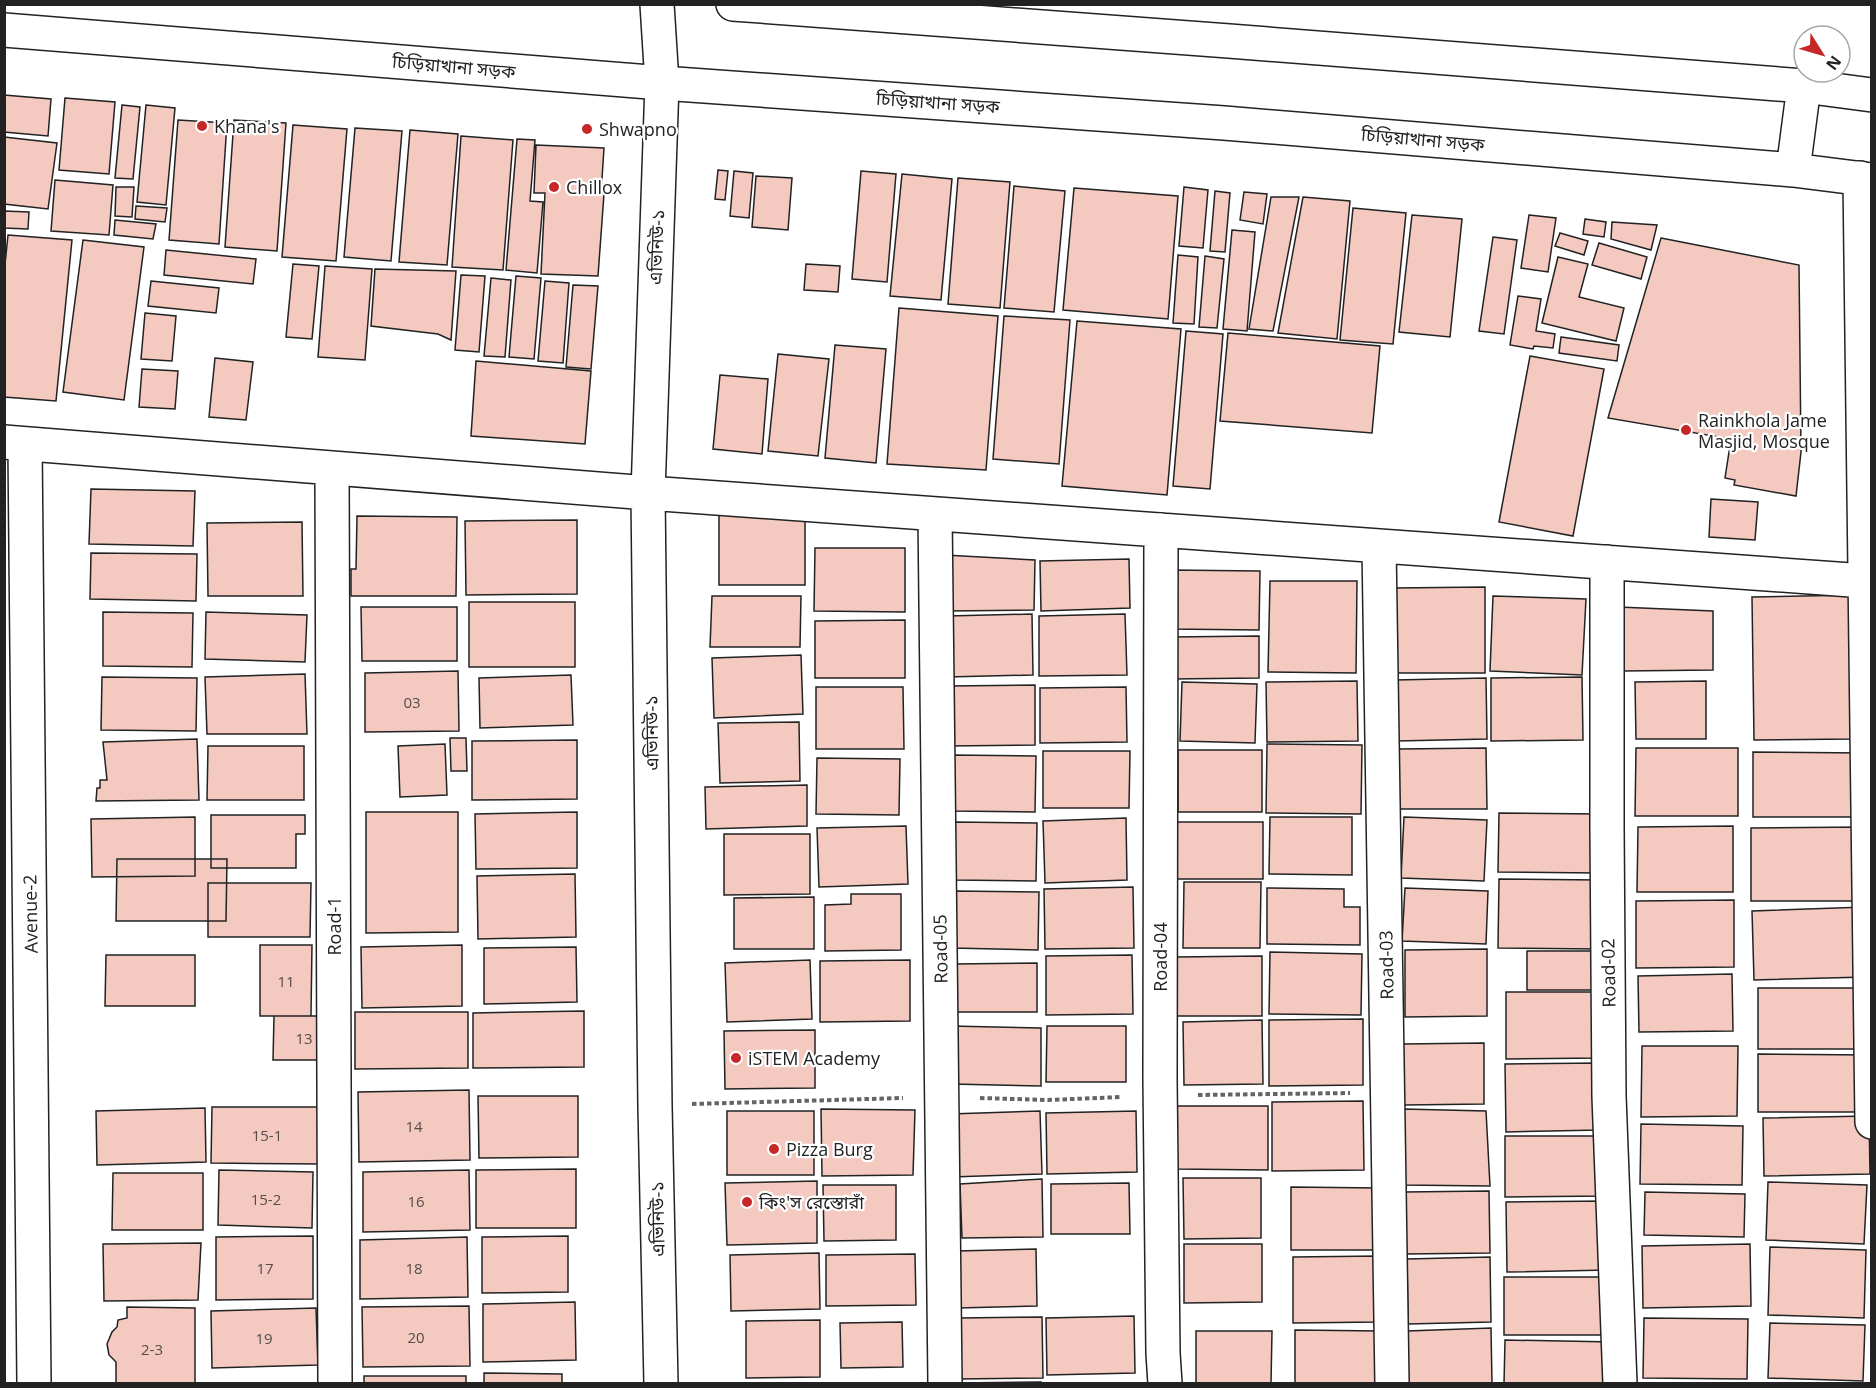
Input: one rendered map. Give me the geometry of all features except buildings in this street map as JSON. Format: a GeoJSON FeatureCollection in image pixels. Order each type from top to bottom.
{"type":"FeatureCollection","features":[{"type":"Feature","properties":{"kind":"street","name":"এভিনিউ-১"},"geometry":{"type":"LineString","coordinates":[[657,4],[662,83],[648,493],[655,1106],[661,1383]]}},
{"type":"Feature","properties":{"kind":"street"},"geometry":{"type":"LineString","coordinates":[[733,4],[1804,86],[1872,95]]}},
{"type":"Feature","properties":{"kind":"street","name":"চিড়িয়াখানা সড়ক"},"geometry":{"type":"LineString","coordinates":[[4,30],[662,83],[1236,123],[1793,170],[1866,179]]}},
{"type":"Feature","properties":{"kind":"street"},"geometry":{"type":"LineString","coordinates":[[1793,170],[1804,86]]}},
{"type":"Feature","properties":{"kind":"street"},"geometry":{"type":"LineString","coordinates":[[1866,179],[1865,581],[1872,1122]]}},
{"type":"Feature","properties":{"kind":"street"},"geometry":{"type":"LineString","coordinates":[[15,443],[648,493],[1865,581]]}},
{"type":"Feature","properties":{"kind":"street","name":"Avenue-2"},"geometry":{"type":"LineString","coordinates":[[15,443],[34,1383]]}},
{"type":"Feature","properties":{"kind":"street","name":"Road-1"},"geometry":{"type":"LineString","coordinates":[[332,468],[335,1383]]}},
{"type":"Feature","properties":{"kind":"street","name":"Road-05"},"geometry":{"type":"LineString","coordinates":[[935,514],[945,1383]]}},
{"type":"Feature","properties":{"kind":"street","name":"Road-04"},"geometry":{"type":"LineString","coordinates":[[1161,530],[1160,1096],[1165,1383]]}},
{"type":"Feature","properties":{"kind":"street","name":"Road-03"},"geometry":{"type":"LineString","coordinates":[[1379,546],[1392,1383]]}},
{"type":"Feature","properties":{"kind":"street","name":"Road-02"},"geometry":{"type":"LineString","coordinates":[[1607,562],[1606,827],[1609,1096],[1620,1383]]}},
{"type":"Feature","properties":{"kind":"path"},"geometry":{"type":"LineString","coordinates":[[655,1106],[813,1099],[942,1097],[1048,1100],[1388,1092]]}},
{"type":"Feature","properties":{"kind":"place","name":"Khana's"},"geometry":{"type":"Point","coordinates":[202,126]}},
{"type":"Feature","properties":{"kind":"place","name":"Shwapno"},"geometry":{"type":"Point","coordinates":[587,129]}},
{"type":"Feature","properties":{"kind":"place","name":"Chillox"},"geometry":{"type":"Point","coordinates":[554,187]}},
{"type":"Feature","properties":{"kind":"place","name":"Rainkhola Jame Masjid, Mosque"},"geometry":{"type":"Point","coordinates":[1686,430]}},
{"type":"Feature","properties":{"kind":"place","name":"iSTEM Academy"},"geometry":{"type":"Point","coordinates":[736,1058]}},
{"type":"Feature","properties":{"kind":"place","name":"Pizza Burg"},"geometry":{"type":"Point","coordinates":[774,1149]}},
{"type":"Feature","properties":{"kind":"place","name":"কিং'স রেস্তোরাঁ"},"geometry":{"type":"Point","coordinates":[747,1202]}}]}
